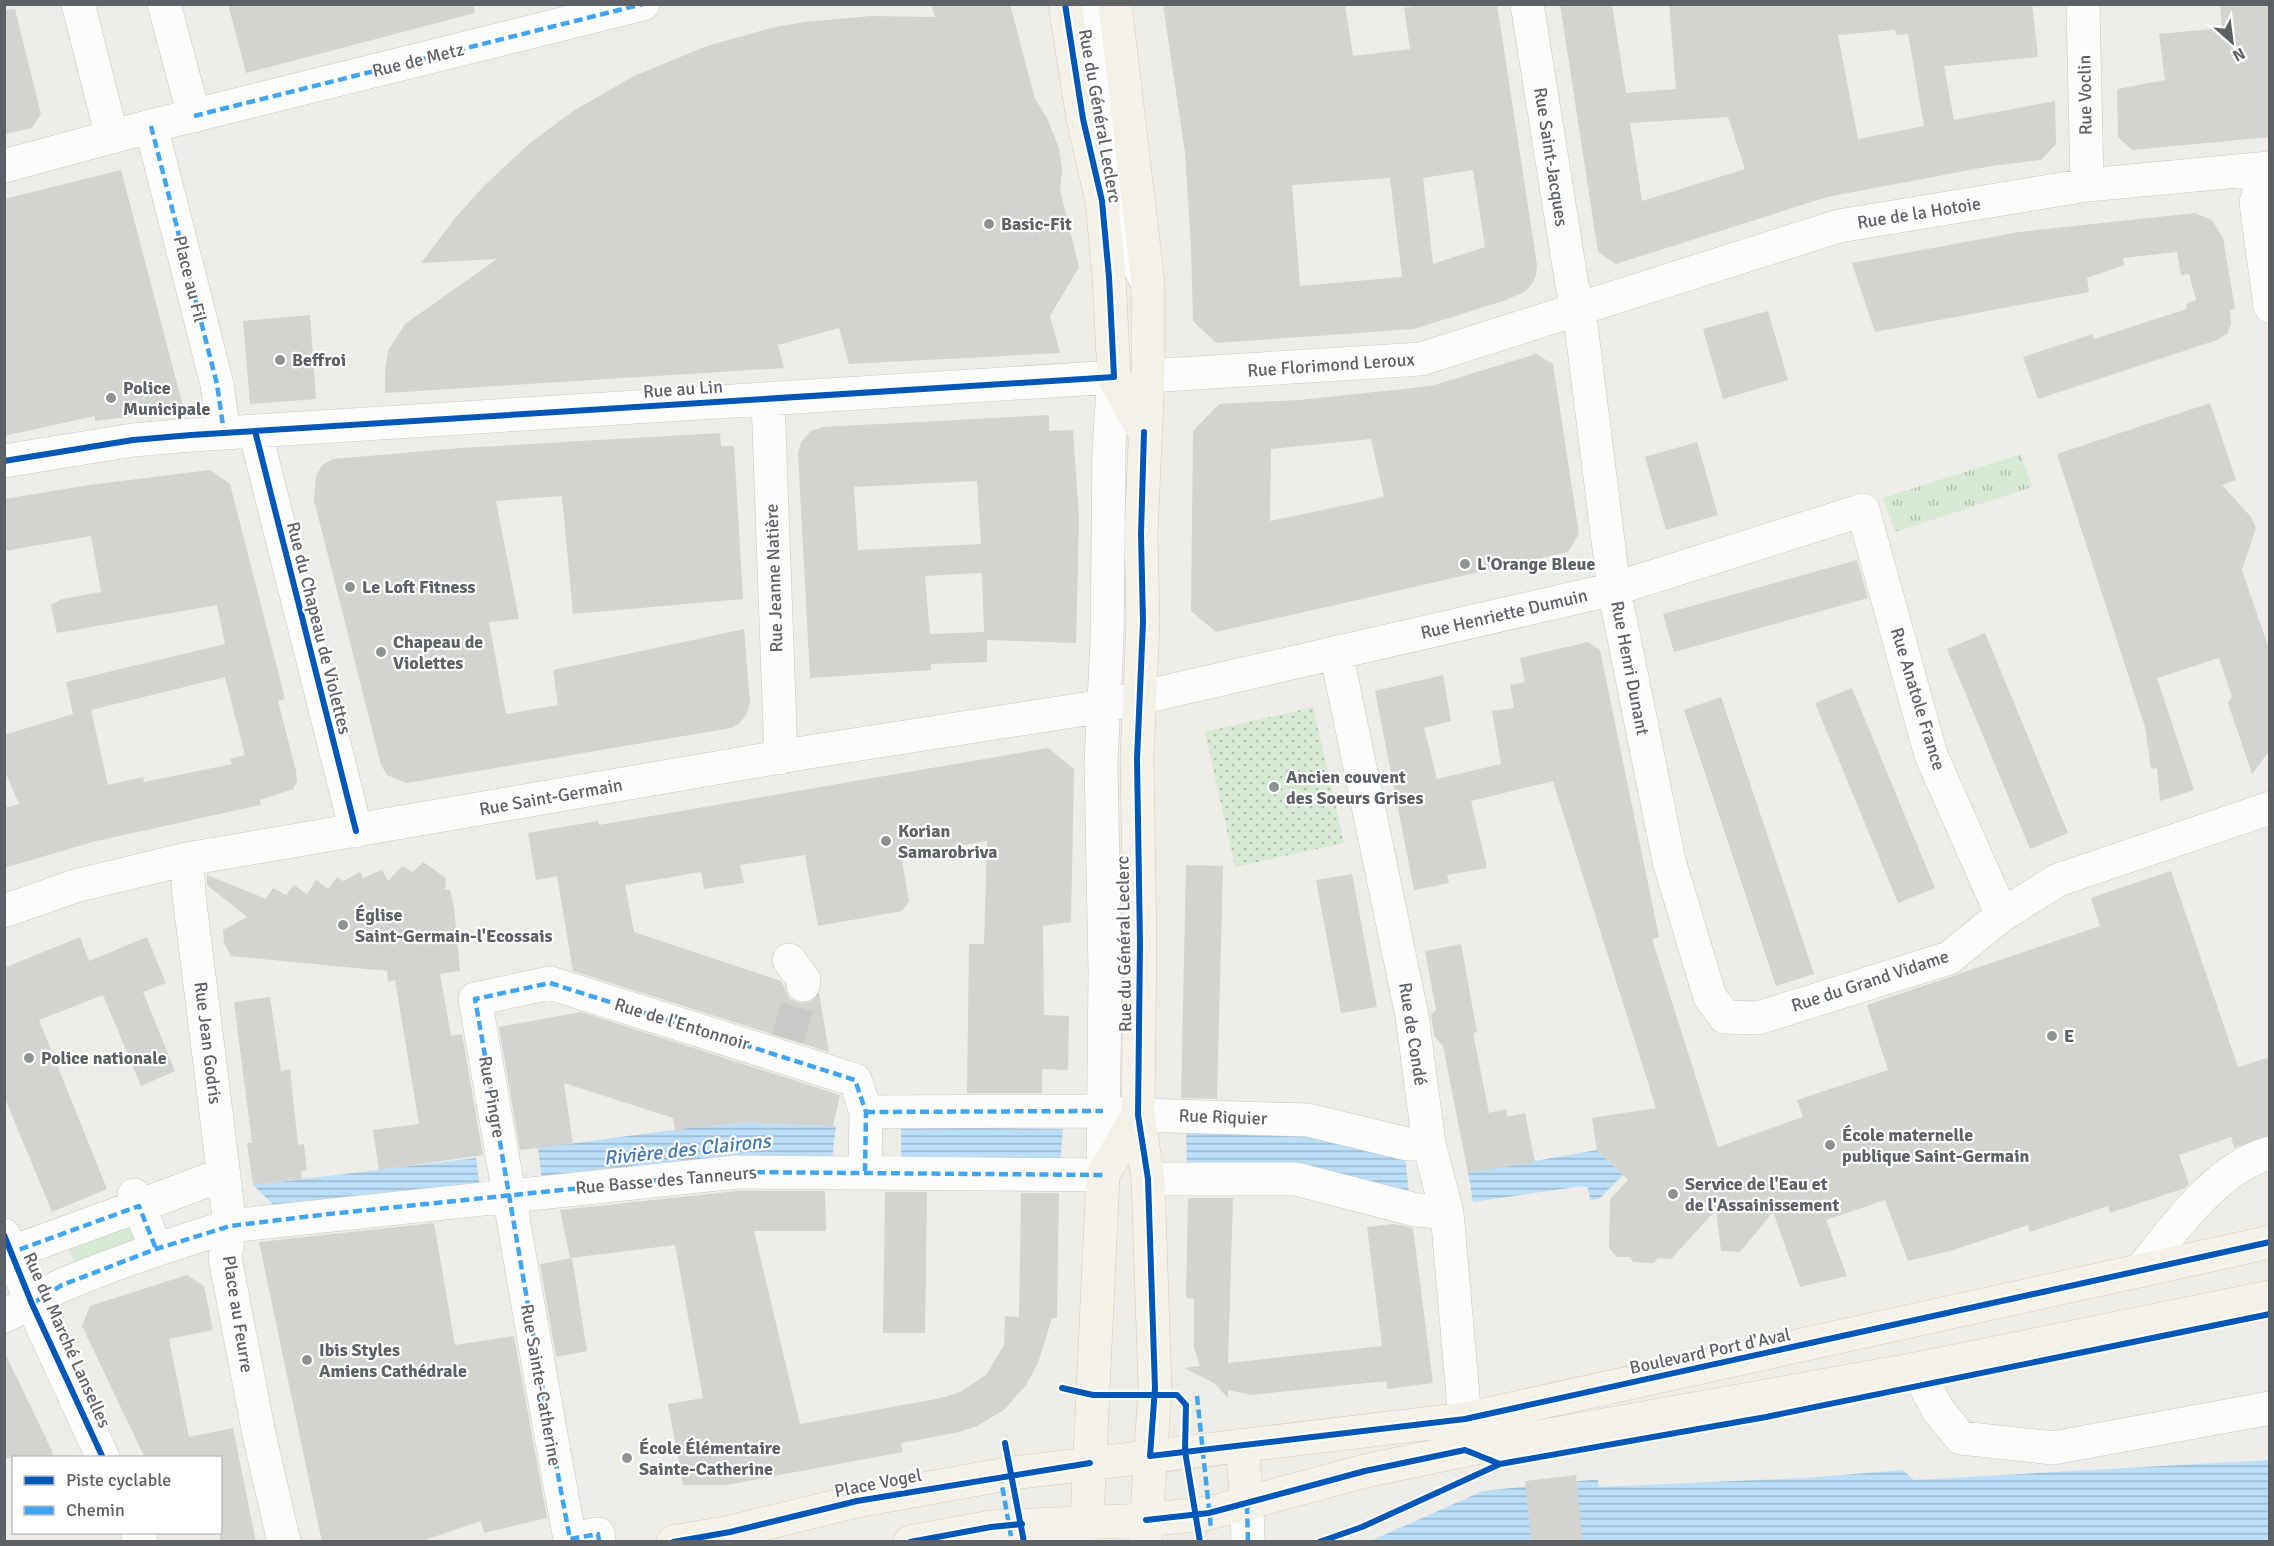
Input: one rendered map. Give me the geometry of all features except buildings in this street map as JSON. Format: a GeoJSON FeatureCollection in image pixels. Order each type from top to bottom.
{"type":"FeatureCollection","features":[{"type":"Feature","properties":{"kind":"main road","name":"Rue du Général Leclerc"},"geometry":{"type":"LineString","coordinates":[[1065,4],[1083,119],[1102,201],[1109,277],[1114,377],[1144,432]]}},
{"type":"Feature","properties":{"kind":"main road","name":"Rue du Général Leclerc"},"geometry":{"type":"LineString","coordinates":[[1115,4],[1148,283],[1148,376],[1141,534],[1143,622],[1137,759],[1140,1065],[1138,1116],[1148,1179],[1155,1388],[1145,1531]]}},
{"type":"Feature","properties":{"kind":"main road"},"geometry":{"type":"LineString","coordinates":[[1114,377],[1148,376]]}},
{"type":"Feature","properties":{"kind":"main road"},"geometry":{"type":"LineString","coordinates":[[1138,1116],[1103,1175],[1148,1179]]}},
{"type":"Feature","properties":{"kind":"main road","name":"Rue du Général Leclerc"},"geometry":{"type":"LineString","coordinates":[[1087,1532],[1103,1175]]}},
{"type":"Feature","properties":{"kind":"main road","name":"Boulevard Port d'Aval"},"geometry":{"type":"LineString","coordinates":[[1150,1456],[1465,1419],[2270,1242]]}},
{"type":"Feature","properties":{"kind":"main road"},"geometry":{"type":"LineString","coordinates":[[910,1542],[991,1527],[1087,1532],[1145,1531],[1365,1471],[1454,1452],[1916,1369],[2270,1297]]}},
{"type":"Feature","properties":{"kind":"main road"},"geometry":{"type":"LineString","coordinates":[[1242,1445],[1246,1505]]}},
{"type":"Feature","properties":{"kind":"main road","name":"Place Vogel"},"geometry":{"type":"LineString","coordinates":[[673,1542],[730,1532],[857,1501],[1090,1463],[1150,1456]]}},
{"type":"Feature","properties":{"kind":"street"},"geometry":{"type":"LineString","coordinates":[[78,4],[112,136]]}},
{"type":"Feature","properties":{"kind":"street"},"geometry":{"type":"LineString","coordinates":[[164,4],[194,116]]}},
{"type":"Feature","properties":{"kind":"street","name":"Rue de Metz"},"geometry":{"type":"LineString","coordinates":[[4,166],[151,126],[643,4]]}},
{"type":"Feature","properties":{"kind":"street"},"geometry":{"type":"LineString","coordinates":[[1083,4],[1094,83],[1126,241],[1148,283]]}},
{"type":"Feature","properties":{"kind":"street","name":"Rue Saint-Jacques"},"geometry":{"type":"LineString","coordinates":[[1527,4],[1572,285],[1579,309]]}},
{"type":"Feature","properties":{"kind":"street","name":"Rue Voclin"},"geometry":{"type":"LineString","coordinates":[[2083,4],[2087,185]]}},
{"type":"Feature","properties":{"kind":"street","name":"Place au Fil"},"geometry":{"type":"LineString","coordinates":[[151,126],[217,384],[240,432]]}},
{"type":"Feature","properties":{"kind":"street"},"geometry":{"type":"LineString","coordinates":[[2267,168],[2256,203],[2270,306]]}},
{"type":"Feature","properties":{"kind":"street","name":"Rue de la Hotoie"},"geometry":{"type":"LineString","coordinates":[[1579,309],[1839,226],[2087,185],[2267,168]]}},
{"type":"Feature","properties":{"kind":"street","name":"Rue Florimond Leroux"},"geometry":{"type":"LineString","coordinates":[[1148,376],[1421,359],[1579,309]]}},
{"type":"Feature","properties":{"kind":"street","name":"Rue Henri Dunant"},"geometry":{"type":"LineString","coordinates":[[1579,309],[1614,589],[1670,861],[1710,997],[1725,1017]]}},
{"type":"Feature","properties":{"kind":"street","name":"Rue au Lin"},"geometry":{"type":"LineString","coordinates":[[4,461],[133,440],[1114,377]]}},
{"type":"Feature","properties":{"kind":"street","name":"Rue du Général Leclerc"},"geometry":{"type":"LineString","coordinates":[[1103,1175],[1105,970],[1101,763],[1107,641],[1109,448],[1114,377]]}},
{"type":"Feature","properties":{"kind":"street","name":"Rue Jeanne Natière"},"geometry":{"type":"LineString","coordinates":[[768,399],[781,758]]}},
{"type":"Feature","properties":{"kind":"street","name":"Rue du Chapeau de Violettes"},"geometry":{"type":"LineString","coordinates":[[240,432],[356,831]]}},
{"type":"Feature","properties":{"kind":"street","name":"Rue Henriette Dumuin"},"geometry":{"type":"LineString","coordinates":[[1104,706],[1614,589],[1863,510]]}},
{"type":"Feature","properties":{"kind":"street","name":"Rue Anatole France"},"geometry":{"type":"LineString","coordinates":[[1863,510],[1931,755],[2002,915]]}},
{"type":"Feature","properties":{"kind":"street","name":"Rue de Condé"},"geometry":{"type":"LineString","coordinates":[[1336,652],[1412,1016],[1429,1144],[1448,1221],[1465,1419]]}},
{"type":"Feature","properties":{"kind":"street","name":"Rue Saint-Germain"},"geometry":{"type":"LineString","coordinates":[[4,911],[75,886],[187,859],[781,758],[1104,706]]}},
{"type":"Feature","properties":{"kind":"street","name":"Rue du Grand Vidame"},"geometry":{"type":"LineString","coordinates":[[1725,1017],[1758,1018],[1949,958],[2002,915],[2058,880],[2270,808]]}},
{"type":"Feature","properties":{"kind":"street","name":"Rue Jean Godris"},"geometry":{"type":"LineString","coordinates":[[187,859],[189,896],[214,1078],[230,1226]]}},
{"type":"Feature","properties":{"kind":"street","name":"Rue de l'Entonnoir"},"geometry":{"type":"LineString","coordinates":[[475,999],[550,983],[786,1047],[855,1080],[866,1112]]}},
{"type":"Feature","properties":{"kind":"street","name":"Rue Pingre"},"geometry":{"type":"LineString","coordinates":[[475,999],[510,1194]]}},
{"type":"Feature","properties":{"kind":"street"},"geometry":{"type":"LineString","coordinates":[[865,1171],[866,1112],[1103,1111]]}},
{"type":"Feature","properties":{"kind":"street","name":"Rue Riquier"},"geometry":{"type":"LineString","coordinates":[[1103,1111],[1138,1116],[1308,1120],[1407,1144],[1429,1144]]}},
{"type":"Feature","properties":{"kind":"street"},"geometry":{"type":"LineString","coordinates":[[2140,1271],[2191,1208],[2223,1178],[2270,1153]]}},
{"type":"Feature","properties":{"kind":"street","name":"Rue Basse des Tanneurs"},"geometry":{"type":"LineString","coordinates":[[230,1226],[510,1194],[736,1172],[865,1171],[1103,1175]]}},
{"type":"Feature","properties":{"kind":"street"},"geometry":{"type":"LineString","coordinates":[[7,1247],[137,1201],[224,1174]]}},
{"type":"Feature","properties":{"kind":"street"},"geometry":{"type":"LineString","coordinates":[[1148,1179],[1296,1179],[1416,1210],[1448,1221]]}},
{"type":"Feature","properties":{"kind":"street","name":"Rue Sainte-Catherine"},"geometry":{"type":"LineString","coordinates":[[510,1194],[530,1328],[570,1539],[598,1534],[599,1542]]}},
{"type":"Feature","properties":{"kind":"street"},"geometry":{"type":"LineString","coordinates":[[137,1201],[156,1249]]}},
{"type":"Feature","properties":{"kind":"street","name":"Place au Feurre"},"geometry":{"type":"LineString","coordinates":[[18,1310],[62,1285],[156,1249],[230,1226],[225,1258],[260,1439],[284,1542]]}},
{"type":"Feature","properties":{"kind":"street","name":"Rue du Marché Lanselles"},"geometry":{"type":"LineString","coordinates":[[7,1247],[18,1310],[102,1456]]}},
{"type":"Feature","properties":{"kind":"street"},"geometry":{"type":"LineString","coordinates":[[1916,1369],[1938,1410],[1961,1438],[2053,1448],[2270,1408]]}},
{"type":"Feature","properties":{"kind":"street"},"geometry":{"type":"LineString","coordinates":[[1246,1505],[1248,1542]]}},
{"type":"Feature","properties":{"kind":"green space"},"geometry":{"type":"Polygon","coordinates":[[[2021,454],[2032,487],[1895,532],[1883,498],[2021,454]]]}},
{"type":"Feature","properties":{"kind":"green space"},"geometry":{"type":"Polygon","coordinates":[[[1313,707],[1344,843],[1235,867],[1205,732],[1313,707]]]}},
{"type":"Feature","properties":{"kind":"green space"},"geometry":{"type":"Polygon","coordinates":[[[135,1215],[147,1245],[78,1272],[67,1243],[135,1215]]]}},
{"type":"Feature","properties":{"kind":"water","name":"Rivière des Clairons"},"geometry":{"type":"Polygon","coordinates":[[[757,1122],[759,1124],[836,1126],[832,1160],[767,1156],[542,1180],[538,1148],[688,1128],[757,1122]]]}},
{"type":"Feature","properties":{"kind":"water"},"geometry":{"type":"Polygon","coordinates":[[[901,1127],[1063,1129],[1060,1165],[901,1163],[901,1127]]]}},
{"type":"Feature","properties":{"kind":"water"},"geometry":{"type":"Polygon","coordinates":[[[1186,1132],[1299,1133],[1405,1156],[1409,1194],[1187,1167],[1186,1132]]]}},
{"type":"Feature","properties":{"kind":"water"},"geometry":{"type":"Polygon","coordinates":[[[1597,1150],[1623,1175],[1599,1199],[1590,1200],[1588,1188],[1582,1186],[1473,1202],[1468,1173],[1597,1150]]]}},
{"type":"Feature","properties":{"kind":"water"},"geometry":{"type":"Polygon","coordinates":[[[476,1158],[480,1187],[279,1210],[253,1185],[476,1158]]]}},
{"type":"Feature","properties":{"kind":"water"},"geometry":{"type":"Polygon","coordinates":[[[2269,1460],[2269,1541],[1368,1542],[1483,1491],[1590,1480],[1598,1480],[1599,1487],[1805,1478],[1903,1470],[1914,1480],[2269,1460]]]}},
{"type":"Feature","properties":{"kind":"tunnel"},"geometry":{"type":"LineString","coordinates":[[788,1039],[803,985]]}},
{"type":"Feature","properties":{"kind":"marked path"},"geometry":{"type":"LineString","coordinates":[[194,116],[643,4]]}},
{"type":"Feature","properties":{"kind":"marked path"},"geometry":{"type":"LineString","coordinates":[[151,126],[217,384],[224,433]]}},
{"type":"Feature","properties":{"kind":"marked path"},"geometry":{"type":"LineString","coordinates":[[599,1542],[598,1534],[570,1539],[475,999],[550,983],[855,1080],[866,1112],[865,1171]]}},
{"type":"Feature","properties":{"kind":"marked path"},"geometry":{"type":"LineString","coordinates":[[866,1112],[1103,1111]]}},
{"type":"Feature","properties":{"kind":"marked path"},"geometry":{"type":"LineString","coordinates":[[32,1304],[62,1285],[156,1249],[230,1226],[329,1214],[736,1172],[1103,1175]]}},
{"type":"Feature","properties":{"kind":"marked path"},"geometry":{"type":"LineString","coordinates":[[7,1254],[139,1206],[156,1249]]}},
{"type":"Feature","properties":{"kind":"marked path"},"geometry":{"type":"LineString","coordinates":[[1197,1396],[1211,1528]]}},
{"type":"Feature","properties":{"kind":"marked path"},"geometry":{"type":"LineString","coordinates":[[1000,1474],[1012,1542]]}},
{"type":"Feature","properties":{"kind":"marked path"},"geometry":{"type":"LineString","coordinates":[[1247,1505],[1248,1542]]}},
{"type":"Feature","properties":{"kind":"cycle path"},"geometry":{"type":"LineString","coordinates":[[4,461],[133,440],[191,435],[1114,377],[1109,277],[1102,201],[1083,119],[1065,4]]}},
{"type":"Feature","properties":{"kind":"cycle path"},"geometry":{"type":"LineString","coordinates":[[255,431],[356,831]]}},
{"type":"Feature","properties":{"kind":"cycle path"},"geometry":{"type":"LineString","coordinates":[[1144,432],[1141,534],[1143,622],[1137,759],[1140,943],[1138,1115],[1148,1179],[1155,1388],[1150,1456],[1465,1419],[2270,1242]]}},
{"type":"Feature","properties":{"kind":"cycle path"},"geometry":{"type":"LineString","coordinates":[[4,1235],[32,1304],[102,1456]]}},
{"type":"Feature","properties":{"kind":"cycle path"},"geometry":{"type":"LineString","coordinates":[[1319,1542],[1362,1527],[1500,1464],[1766,1417],[2270,1314]]}},
{"type":"Feature","properties":{"kind":"cycle path"},"geometry":{"type":"LineString","coordinates":[[1062,1388],[1093,1395],[1177,1395],[1186,1405],[1185,1451],[1200,1542]]}},
{"type":"Feature","properties":{"kind":"cycle path"},"geometry":{"type":"LineString","coordinates":[[1005,1443],[1024,1542]]}},
{"type":"Feature","properties":{"kind":"cycle path"},"geometry":{"type":"LineString","coordinates":[[1146,1520],[1209,1513],[1365,1471],[1465,1450],[1500,1464]]}},
{"type":"Feature","properties":{"kind":"cycle path"},"geometry":{"type":"LineString","coordinates":[[673,1542],[730,1532],[857,1501],[1090,1463]]}},
{"type":"Feature","properties":{"kind":"cycle path"},"geometry":{"type":"LineString","coordinates":[[910,1542],[991,1527],[1022,1524]]}},
{"type":"Feature","properties":{"kind":"place","name":"Basic-Fit"},"geometry":{"type":"Point","coordinates":[989,224]}},
{"type":"Feature","properties":{"kind":"place","name":"Beffroi"},"geometry":{"type":"Point","coordinates":[280,360]}},
{"type":"Feature","properties":{"kind":"place","name":"Police Municipale"},"geometry":{"type":"Point","coordinates":[111,398]}},
{"type":"Feature","properties":{"kind":"place","name":"L'Orange Bleue"},"geometry":{"type":"Point","coordinates":[1465,564]}},
{"type":"Feature","properties":{"kind":"place","name":"Le Loft Fitness"},"geometry":{"type":"Point","coordinates":[350,587]}},
{"type":"Feature","properties":{"kind":"place","name":"Chapeau de Violettes"},"geometry":{"type":"Point","coordinates":[381,652]}},
{"type":"Feature","properties":{"kind":"place","name":"Ancien couvent des Soeurs Grises"},"geometry":{"type":"Point","coordinates":[1274,787]}},
{"type":"Feature","properties":{"kind":"place","name":"Korian Samarobriva"},"geometry":{"type":"Point","coordinates":[886,841]}},
{"type":"Feature","properties":{"kind":"place","name":"Église Saint-Germain-l'Ecossais"},"geometry":{"type":"Point","coordinates":[343,925]}},
{"type":"Feature","properties":{"kind":"place","name":"E"},"geometry":{"type":"Point","coordinates":[2052,1036]}},
{"type":"Feature","properties":{"kind":"place","name":"Police nationale"},"geometry":{"type":"Point","coordinates":[29,1058]}},
{"type":"Feature","properties":{"kind":"place","name":"École maternelle publique Saint-Germain"},"geometry":{"type":"Point","coordinates":[1830,1145]}},
{"type":"Feature","properties":{"kind":"place","name":"Service de l'Eau et de l'Assainissement"},"geometry":{"type":"Point","coordinates":[1673,1194]}},
{"type":"Feature","properties":{"kind":"place","name":"Ibis Styles Amiens Cathédrale"},"geometry":{"type":"Point","coordinates":[307,1360]}},
{"type":"Feature","properties":{"kind":"place","name":"École Élémentaire Sainte-Catherine"},"geometry":{"type":"Point","coordinates":[627,1458]}}]}
